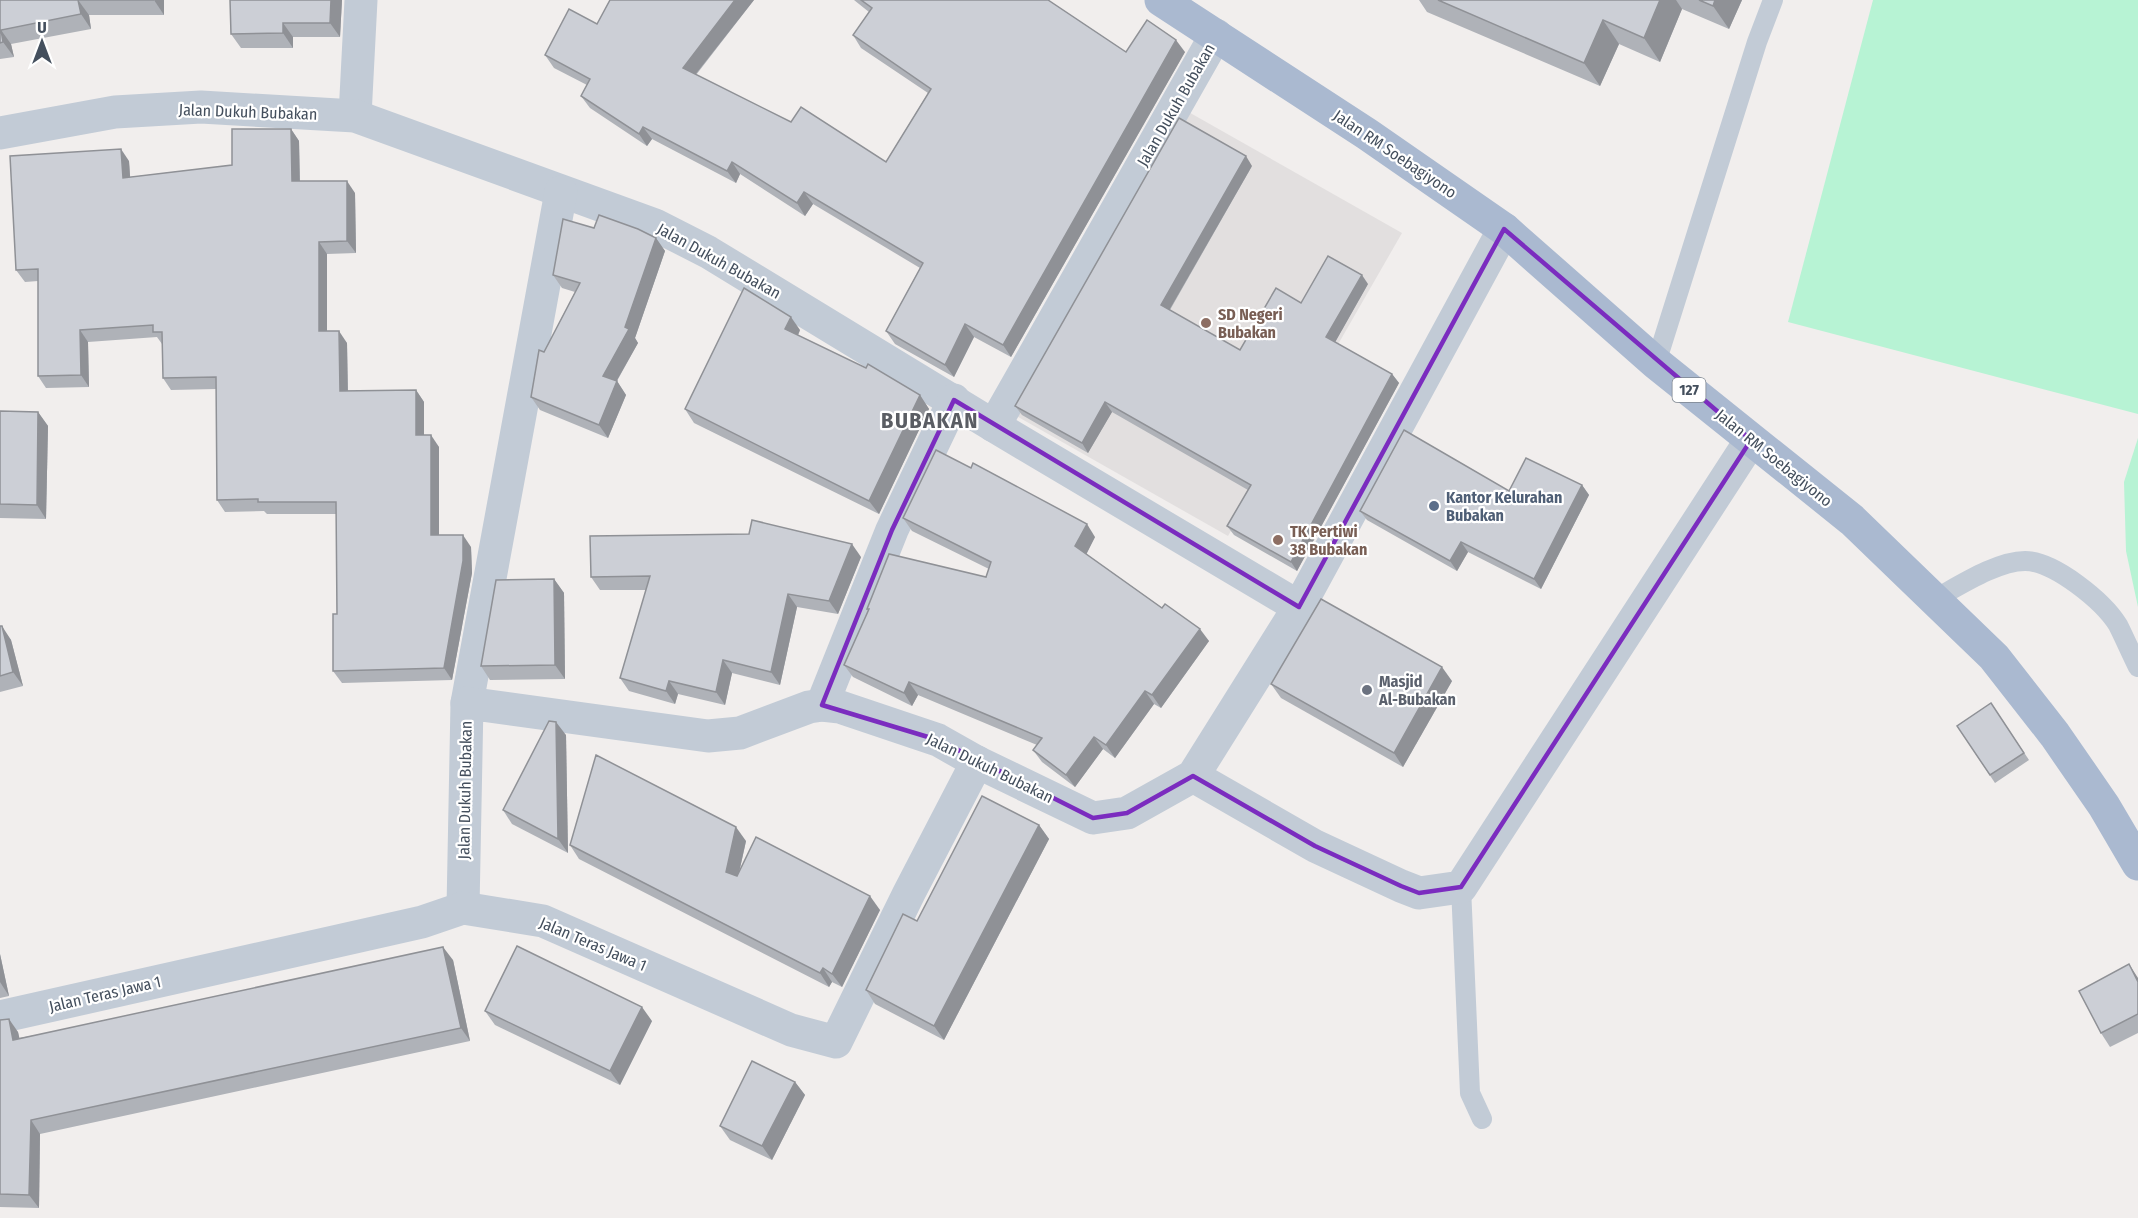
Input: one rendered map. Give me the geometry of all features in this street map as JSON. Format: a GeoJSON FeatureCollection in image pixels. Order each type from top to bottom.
{"type":"FeatureCollection","features":[{"type":"Feature","properties":{"kind":"main road","name":"Jalan RM Soebagiyono"},"geometry":{"type":"LineString","coordinates":[[1161,0],[1367,134],[1504,229],[1656,363],[1852,520],[1994,657],[2055,735],[2104,806],[2138,864]]}},
{"type":"Feature","properties":{"kind":"street"},"geometry":{"type":"LineString","coordinates":[[355,116],[361,0]]}},
{"type":"Feature","properties":{"kind":"street","name":"Jalan Dukuh Bubakan"},"geometry":{"type":"LineString","coordinates":[[994,426],[1216,35]]}},
{"type":"Feature","properties":{"kind":"street","name":"Jalan Dukuh Bubakan"},"geometry":{"type":"LineString","coordinates":[[0,133],[114,112],[201,107],[355,116],[655,225],[708,252],[994,426],[1299,607]]}},
{"type":"Feature","properties":{"kind":"street"},"geometry":{"type":"LineString","coordinates":[[466,703],[561,192]]}},
{"type":"Feature","properties":{"kind":"street","name":"Jalan Dukuh Bubakan"},"geometry":{"type":"LineString","coordinates":[[464,908],[466,703],[708,736],[740,733],[808,707],[822,705],[840,707],[938,740],[977,762],[1093,818],[1127,813],[1193,776],[1299,607],[1504,229]]}},
{"type":"Feature","properties":{"kind":"street"},"geometry":{"type":"LineString","coordinates":[[822,705],[891,530],[954,400]]}},
{"type":"Feature","properties":{"kind":"street"},"geometry":{"type":"LineString","coordinates":[[1193,776],[1315,846],[1401,886],[1419,893],[1461,887],[1751,440]]}},
{"type":"Feature","properties":{"kind":"street","name":"Jalan Teras Jawa 1"},"geometry":{"type":"LineString","coordinates":[[0,1017],[422,922],[464,908],[543,921],[792,1029],[836,1042],[909,893],[977,762]]}},
{"type":"Feature","properties":{"kind":"lane"},"geometry":{"type":"LineString","coordinates":[[1656,363],[1753,53],[1773,0]]}},
{"type":"Feature","properties":{"kind":"lane"},"geometry":{"type":"LineString","coordinates":[[1935,599],[1994,568],[2025,561],[2055,569],[2085,589],[2117,624],[2138,667]]}},
{"type":"Feature","properties":{"kind":"lane"},"geometry":{"type":"LineString","coordinates":[[1461,887],[1470,1093],[1482,1119]]}},
{"type":"Feature","properties":{"kind":"highlighted area"},"geometry":{"type":"Polygon","coordinates":[[[1504,229],[1751,440],[1461,887],[1419,893],[1401,886],[1315,846],[1193,776],[1127,813],[1093,818],[938,740],[822,705],[892,530],[954,400],[1299,607],[1504,229]]]}},
{"type":"Feature","properties":{"kind":"shaded area","name":"SD Negeri Bubakan"},"geometry":{"type":"Polygon","coordinates":[[[1185,110],[1402,233],[1228,536],[1011,413],[1185,110]]]}},
{"type":"Feature","properties":{"kind":"green space"},"geometry":{"type":"Polygon","coordinates":[[[1873,0],[2138,0],[2138,414],[1788,322],[1873,0]]]}},
{"type":"Feature","properties":{"kind":"green space"},"geometry":{"type":"Polygon","coordinates":[[[2138,438],[2138,607],[2126,551],[2124,482],[2138,438]]]}},
{"type":"Feature","properties":{"kind":"building"},"geometry":{"type":"Polygon","coordinates":[[[0,0],[78,0],[81,14],[1,30],[3,42],[0,43],[0,0]]]}},
{"type":"Feature","properties":{"kind":"building"},"geometry":{"type":"Polygon","coordinates":[[[230,0],[331,0],[330,23],[283,23],[283,33],[231,34],[230,0]]]}},
{"type":"Feature","properties":{"kind":"building"},"geometry":{"type":"Polygon","coordinates":[[[610,0],[735,0],[683,68],[791,122],[801,107],[886,162],[931,89],[853,35],[872,8],[861,0],[1048,0],[1126,52],[1147,20],[1176,40],[1003,345],[965,324],[945,365],[886,331],[923,263],[804,192],[797,203],[732,162],[727,171],[643,127],[639,134],[581,96],[590,79],[545,55],[569,9],[597,24],[610,0]]]}},
{"type":"Feature","properties":{"kind":"building"},"geometry":{"type":"Polygon","coordinates":[[[1438,0],[1660,0],[1644,38],[1603,20],[1584,63],[1438,0]]]}},
{"type":"Feature","properties":{"kind":"building"},"geometry":{"type":"Polygon","coordinates":[[[1699,0],[1715,0],[1713,6],[1699,0]]]}},
{"type":"Feature","properties":{"kind":"building","name":"SD Negeri Bubakan"},"geometry":{"type":"Polygon","coordinates":[[[1179,118],[1246,156],[1161,305],[1240,350],[1276,288],[1301,303],[1328,256],[1362,275],[1326,337],[1392,374],[1291,562],[1227,526],[1251,485],[1105,402],[1082,443],[1015,406],[1179,118]]]}},
{"type":"Feature","properties":{"kind":"building"},"geometry":{"type":"Polygon","coordinates":[[[232,129],[291,129],[292,181],[347,181],[347,241],[319,242],[319,331],[339,331],[340,391],[416,390],[416,435],[431,435],[431,535],[463,535],[463,561],[444,668],[333,671],[333,614],[337,614],[336,502],[217,500],[216,377],[163,378],[162,332],[153,332],[153,325],[80,330],[81,375],[38,376],[38,269],[16,270],[10,156],[121,149],[123,178],[232,165],[232,129]]]}},
{"type":"Feature","properties":{"kind":"building"},"geometry":{"type":"Polygon","coordinates":[[[599,215],[656,238],[625,327],[629,329],[603,376],[617,381],[599,425],[531,397],[539,350],[544,352],[580,283],[553,275],[563,219],[594,228],[599,215]]]}},
{"type":"Feature","properties":{"kind":"building"},"geometry":{"type":"Polygon","coordinates":[[[744,288],[791,317],[785,329],[866,368],[868,364],[920,395],[869,501],[685,409],[744,288]]]}},
{"type":"Feature","properties":{"kind":"building"},"geometry":{"type":"Polygon","coordinates":[[[0,411],[38,412],[37,505],[0,504],[0,411]]]}},
{"type":"Feature","properties":{"kind":"building"},"geometry":{"type":"Polygon","coordinates":[[[1404,430],[1509,491],[1526,458],[1582,485],[1534,579],[1461,542],[1450,561],[1360,511],[1404,430]]]}},
{"type":"Feature","properties":{"kind":"building"},"geometry":{"type":"Polygon","coordinates":[[[936,450],[971,468],[973,463],[1087,524],[1075,546],[1162,608],[1165,604],[1200,629],[1152,695],[1145,691],[1106,745],[1094,737],[1066,775],[1033,750],[1042,738],[909,682],[904,693],[844,665],[869,609],[867,609],[889,554],[986,577],[991,562],[903,518],[936,450]]]}},
{"type":"Feature","properties":{"kind":"building"},"geometry":{"type":"Polygon","coordinates":[[[752,520],[852,544],[829,601],[788,594],[771,672],[723,660],[716,692],[669,681],[666,691],[620,678],[650,576],[591,577],[590,536],[749,534],[752,520]]]}},
{"type":"Feature","properties":{"kind":"building"},"geometry":{"type":"Polygon","coordinates":[[[554,579],[555,665],[481,666],[496,580],[554,579]]]}},
{"type":"Feature","properties":{"kind":"building","name":"Masjid Al-Bubakan"},"geometry":{"type":"Polygon","coordinates":[[[1321,599],[1442,667],[1394,753],[1271,684],[1321,599]]]}},
{"type":"Feature","properties":{"kind":"building"},"geometry":{"type":"Polygon","coordinates":[[[0,626],[2,626],[13,672],[0,676],[0,626]]]}},
{"type":"Feature","properties":{"kind":"building"},"geometry":{"type":"Polygon","coordinates":[[[1991,703],[2024,753],[1990,775],[1957,726],[1991,703]]]}},
{"type":"Feature","properties":{"kind":"building"},"geometry":{"type":"Polygon","coordinates":[[[549,721],[556,722],[558,839],[503,810],[549,721]]]}},
{"type":"Feature","properties":{"kind":"building"},"geometry":{"type":"Polygon","coordinates":[[[596,755],[736,827],[726,872],[737,876],[756,837],[870,896],[832,974],[823,968],[820,973],[570,845],[596,755]]]}},
{"type":"Feature","properties":{"kind":"building"},"geometry":{"type":"Polygon","coordinates":[[[982,796],[1039,825],[934,1026],[866,990],[903,914],[917,921],[982,796]]]}},
{"type":"Feature","properties":{"kind":"building"},"geometry":{"type":"Polygon","coordinates":[[[517,946],[642,1007],[610,1071],[485,1011],[517,946]]]}},
{"type":"Feature","properties":{"kind":"building"},"geometry":{"type":"Polygon","coordinates":[[[443,947],[461,1028],[31,1120],[29,1195],[0,1194],[0,1020],[9,1019],[13,1040],[443,947]]]}},
{"type":"Feature","properties":{"kind":"building"},"geometry":{"type":"Polygon","coordinates":[[[2129,964],[2138,982],[2138,1014],[2101,1033],[2079,991],[2129,964]]]}},
{"type":"Feature","properties":{"kind":"building"},"geometry":{"type":"Polygon","coordinates":[[[752,1061],[795,1082],[762,1146],[720,1126],[752,1061]]]}},
{"type":"Feature","properties":{"kind":"place","name":"SD Negeri Bubakan"},"geometry":{"type":"Point","coordinates":[1206,323]}},
{"type":"Feature","properties":{"kind":"place","name":"Kantor Kelurahan Bubakan"},"geometry":{"type":"Point","coordinates":[1434,506]}},
{"type":"Feature","properties":{"kind":"place","name":"TK Pertiwi 38 Bubakan"},"geometry":{"type":"Point","coordinates":[1278,540]}},
{"type":"Feature","properties":{"kind":"place","name":"Masjid Al-Bubakan"},"geometry":{"type":"Point","coordinates":[1367,690]}},
{"type":"Feature","properties":{"kind":"district","name":"BUBAKAN"},"geometry":{"type":"Point","coordinates":[930,420]}}]}
